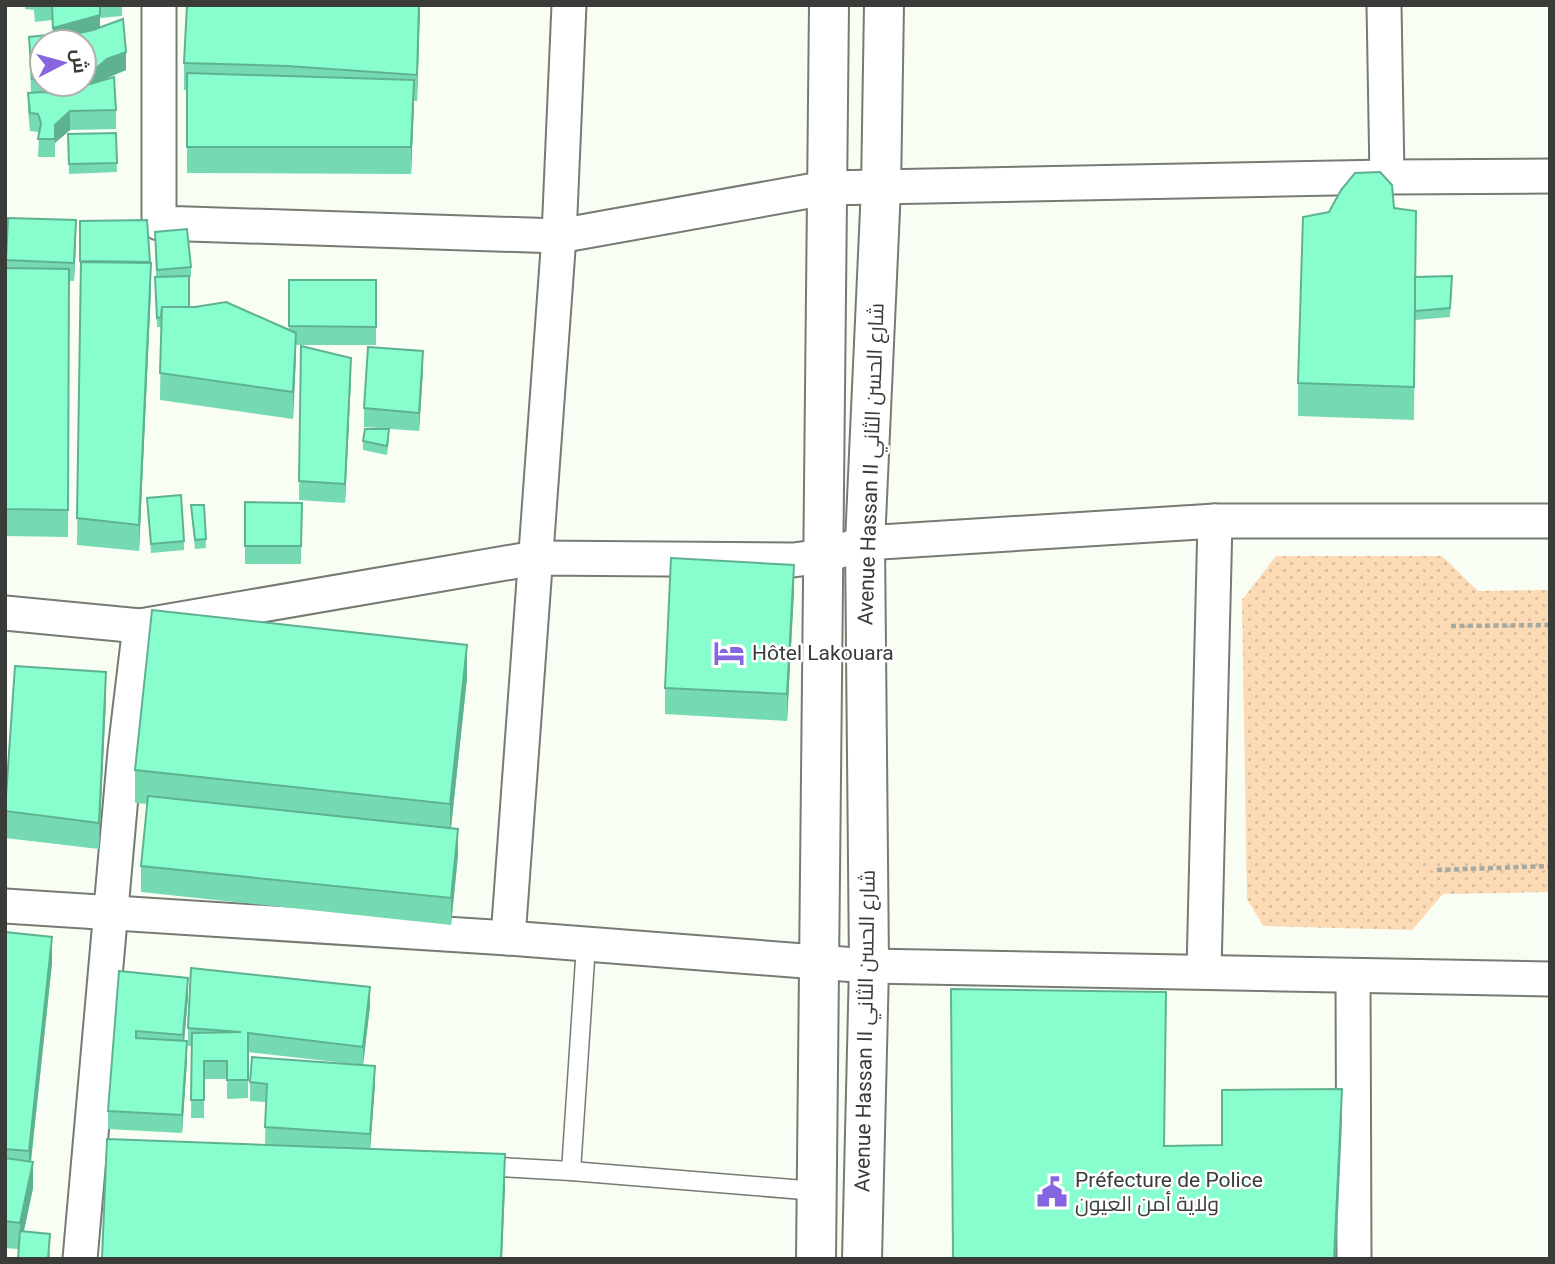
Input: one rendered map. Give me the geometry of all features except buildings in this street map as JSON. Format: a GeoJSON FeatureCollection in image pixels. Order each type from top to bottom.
{"type":"FeatureCollection","features":[{"type":"Feature","properties":{"kind":"street"},"geometry":{"type":"LineString","coordinates":[[159,5],[145,223],[559,236],[826,188],[1550,176]]}},
{"type":"Feature","properties":{"kind":"street"},"geometry":{"type":"LineString","coordinates":[[508,938],[559,236],[569,5]]}},
{"type":"Feature","properties":{"kind":"street","name":"Avenue Hassan II شارع الحسن الثاني"},"geometry":{"type":"LineString","coordinates":[[816,1259],[829,5]]}},
{"type":"Feature","properties":{"kind":"street","name":"Avenue Hassan II شارع الحسن الثاني"},"geometry":{"type":"LineString","coordinates":[[862,1259],[869,966],[865,543],[881,188],[884,5]]}},
{"type":"Feature","properties":{"kind":"street"},"geometry":{"type":"LineString","coordinates":[[1384,5],[1387,177]]}},
{"type":"Feature","properties":{"kind":"street"},"geometry":{"type":"LineString","coordinates":[[1203,971],[1215,521]]}},
{"type":"Feature","properties":{"kind":"street"},"geometry":{"type":"LineString","coordinates":[[5,613],[141,626],[535,558],[793,560],[824,556],[865,543],[1215,521],[1550,521]]}},
{"type":"Feature","properties":{"kind":"street"},"geometry":{"type":"LineString","coordinates":[[80,1259],[98,1143],[110,912],[125,751],[141,626]]}},
{"type":"Feature","properties":{"kind":"street"},"geometry":{"type":"LineString","coordinates":[[5,906],[508,938],[819,964],[1550,979]]}},
{"type":"Feature","properties":{"kind":"street"},"geometry":{"type":"LineString","coordinates":[[1353,977],[1354,1259]]}},
{"type":"Feature","properties":{"kind":"lane"},"geometry":{"type":"LineString","coordinates":[[571,1171],[586,945]]}},
{"type":"Feature","properties":{"kind":"lane"},"geometry":{"type":"LineString","coordinates":[[462,1165],[816,1191]]}},
{"type":"Feature","properties":{"kind":"path"},"geometry":{"type":"LineString","coordinates":[[1451,626],[1550,625]]}},
{"type":"Feature","properties":{"kind":"path"},"geometry":{"type":"LineString","coordinates":[[1437,870],[1550,866]]}},
{"type":"Feature","properties":{"kind":"shaded area"},"geometry":{"type":"Polygon","coordinates":[[[1276,556],[1442,556],[1478,591],[1550,590],[1550,892],[1443,894],[1412,930],[1263,926],[1247,899],[1242,600],[1276,556]]]}},
{"type":"Feature","properties":{"kind":"place","name":"Hôtel Lakouara"},"geometry":{"type":"Point","coordinates":[729,653]}},
{"type":"Feature","properties":{"kind":"place","name":"Préfecture de Police ولاية أمن العيون"},"geometry":{"type":"Point","coordinates":[1052,1192]}}]}
